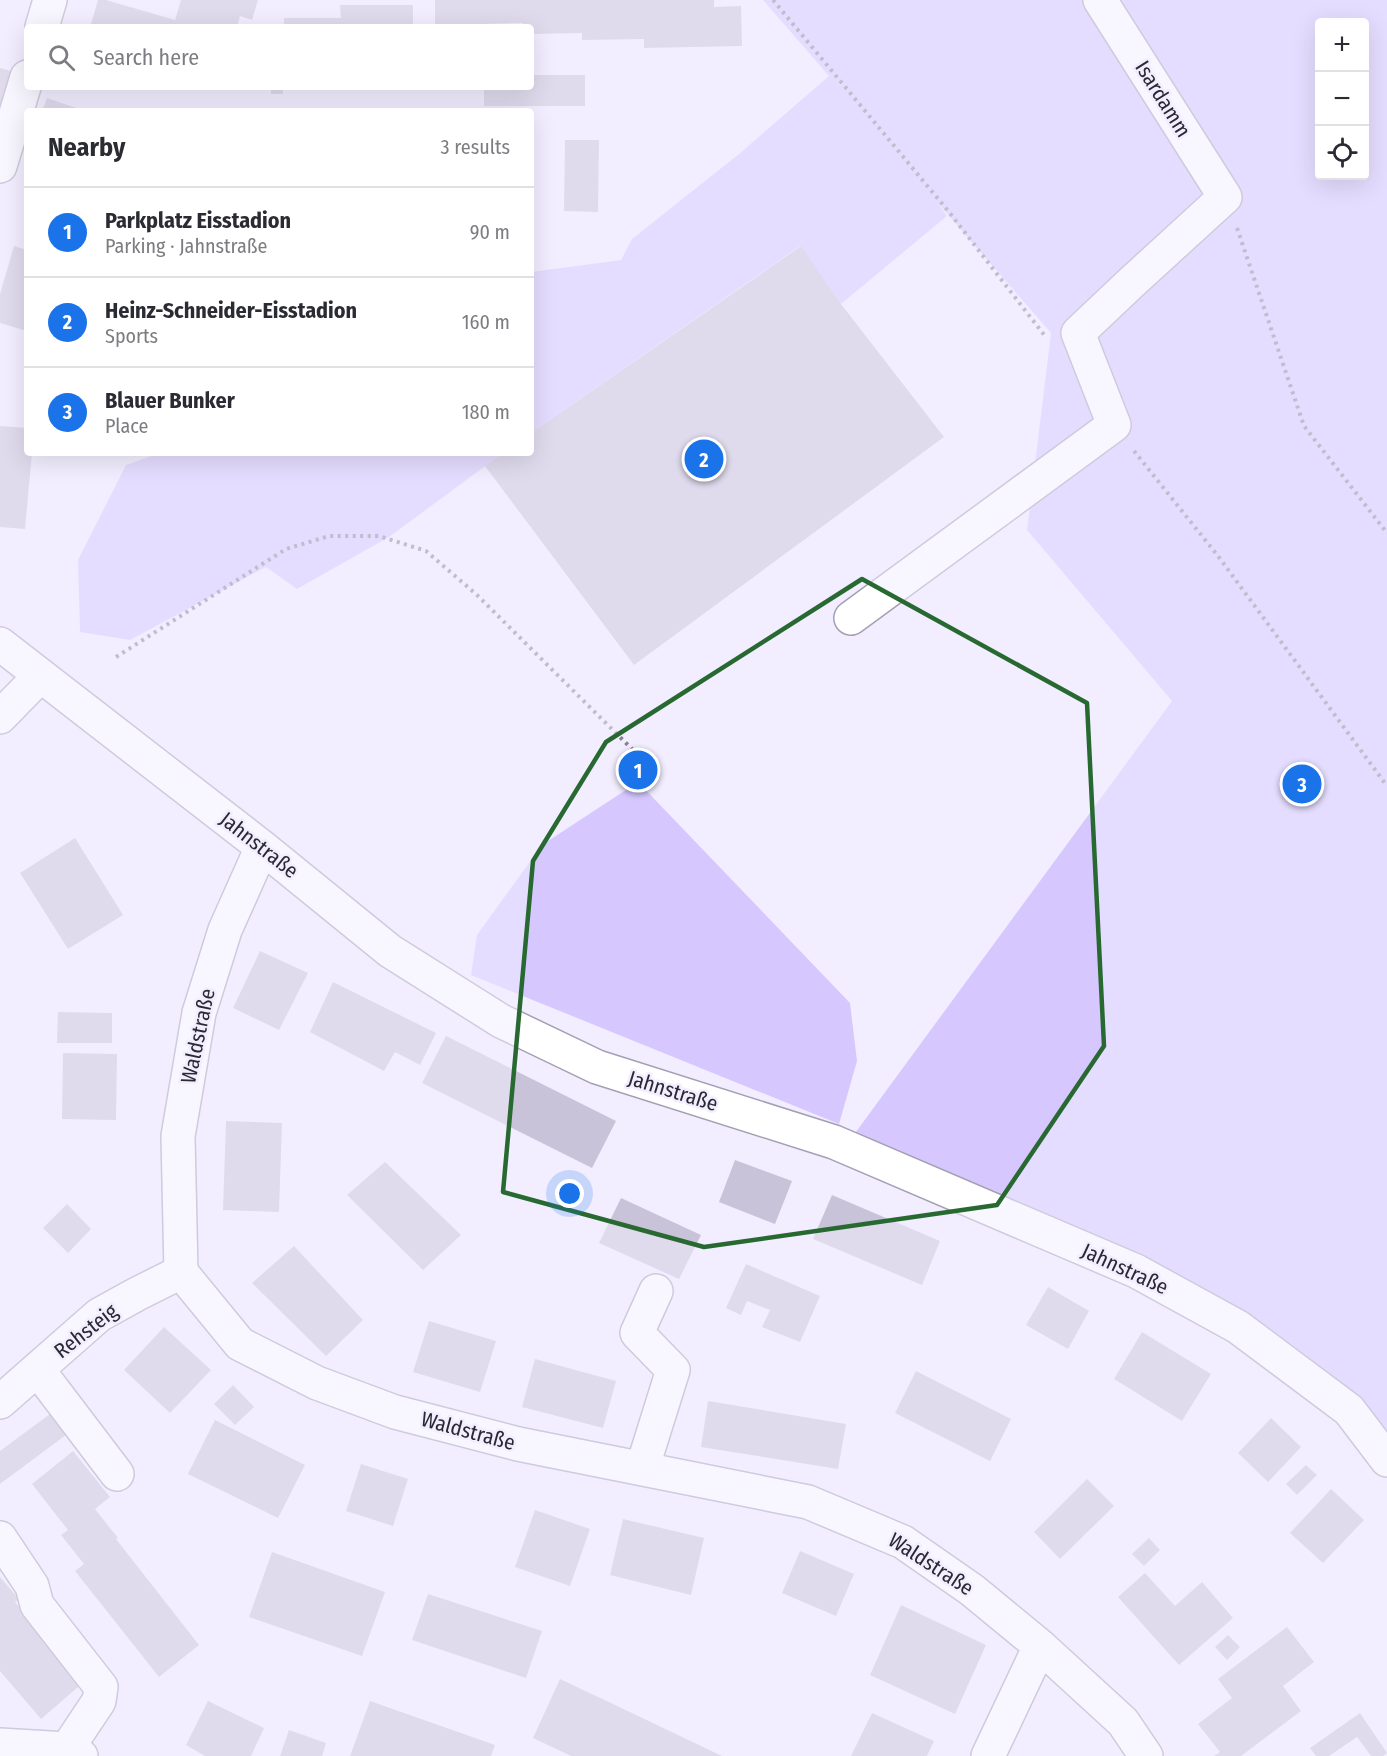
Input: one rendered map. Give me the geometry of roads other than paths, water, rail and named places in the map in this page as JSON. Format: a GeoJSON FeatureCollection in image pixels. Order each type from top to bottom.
{"type":"FeatureCollection","features":[{"type":"Feature","properties":{"kind":"street"},"geometry":{"type":"LineString","coordinates":[[43,24],[50,0]]}},
{"type":"Feature","properties":{"kind":"street","name":"Isardamm"},"geometry":{"type":"LineString","coordinates":[[851,618],[1114,425],[1078,333],[1226,197],[1100,0]]}},
{"type":"Feature","properties":{"kind":"street"},"geometry":{"type":"LineString","coordinates":[[0,166],[24,87]]}},
{"type":"Feature","properties":{"kind":"street","name":"Jahnstraße"},"geometry":{"type":"LineString","coordinates":[[0,644],[262,847],[390,951],[501,1021],[597,1067],[834,1142],[1136,1271],[1238,1327],[1350,1410],[1387,1460]]}},
{"type":"Feature","properties":{"kind":"street"},"geometry":{"type":"LineString","coordinates":[[0,717],[40,676]]}},
{"type":"Feature","properties":{"kind":"street","name":"Waldstraße"},"geometry":{"type":"LineString","coordinates":[[262,847],[225,930],[199,1013],[178,1136],[181,1272],[240,1344],[318,1383],[395,1412],[507,1442],[808,1502],[903,1542],[972,1590],[1040,1646],[1123,1722],[1146,1756]]}},
{"type":"Feature","properties":{"kind":"street","name":"Rehsteig"},"geometry":{"type":"LineString","coordinates":[[0,1402],[99,1315],[181,1272]]}},
{"type":"Feature","properties":{"kind":"street"},"geometry":{"type":"LineString","coordinates":[[642,1469],[673,1370],[637,1333],[656,1292]]}},
{"type":"Feature","properties":{"kind":"street"},"geometry":{"type":"LineString","coordinates":[[38,1370],[117,1474]]}},
{"type":"Feature","properties":{"kind":"street"},"geometry":{"type":"LineString","coordinates":[[0,1538],[32,1586],[37,1605],[101,1687],[99,1701],[74,1753],[0,1745]]}},
{"type":"Feature","properties":{"kind":"street"},"geometry":{"type":"LineString","coordinates":[[988,1756],[1040,1646]]}},
{"type":"Feature","properties":{"kind":"place","name":"Heinz-Schneider-Eisstadion"},"geometry":{"type":"Point","coordinates":[704,459]}},
{"type":"Feature","properties":{"kind":"place","name":"Parkplatz Eisstadion"},"geometry":{"type":"Point","coordinates":[638,770]}},
{"type":"Feature","properties":{"kind":"place","name":"Blauer Bunker"},"geometry":{"type":"Point","coordinates":[1302,784]}}]}
